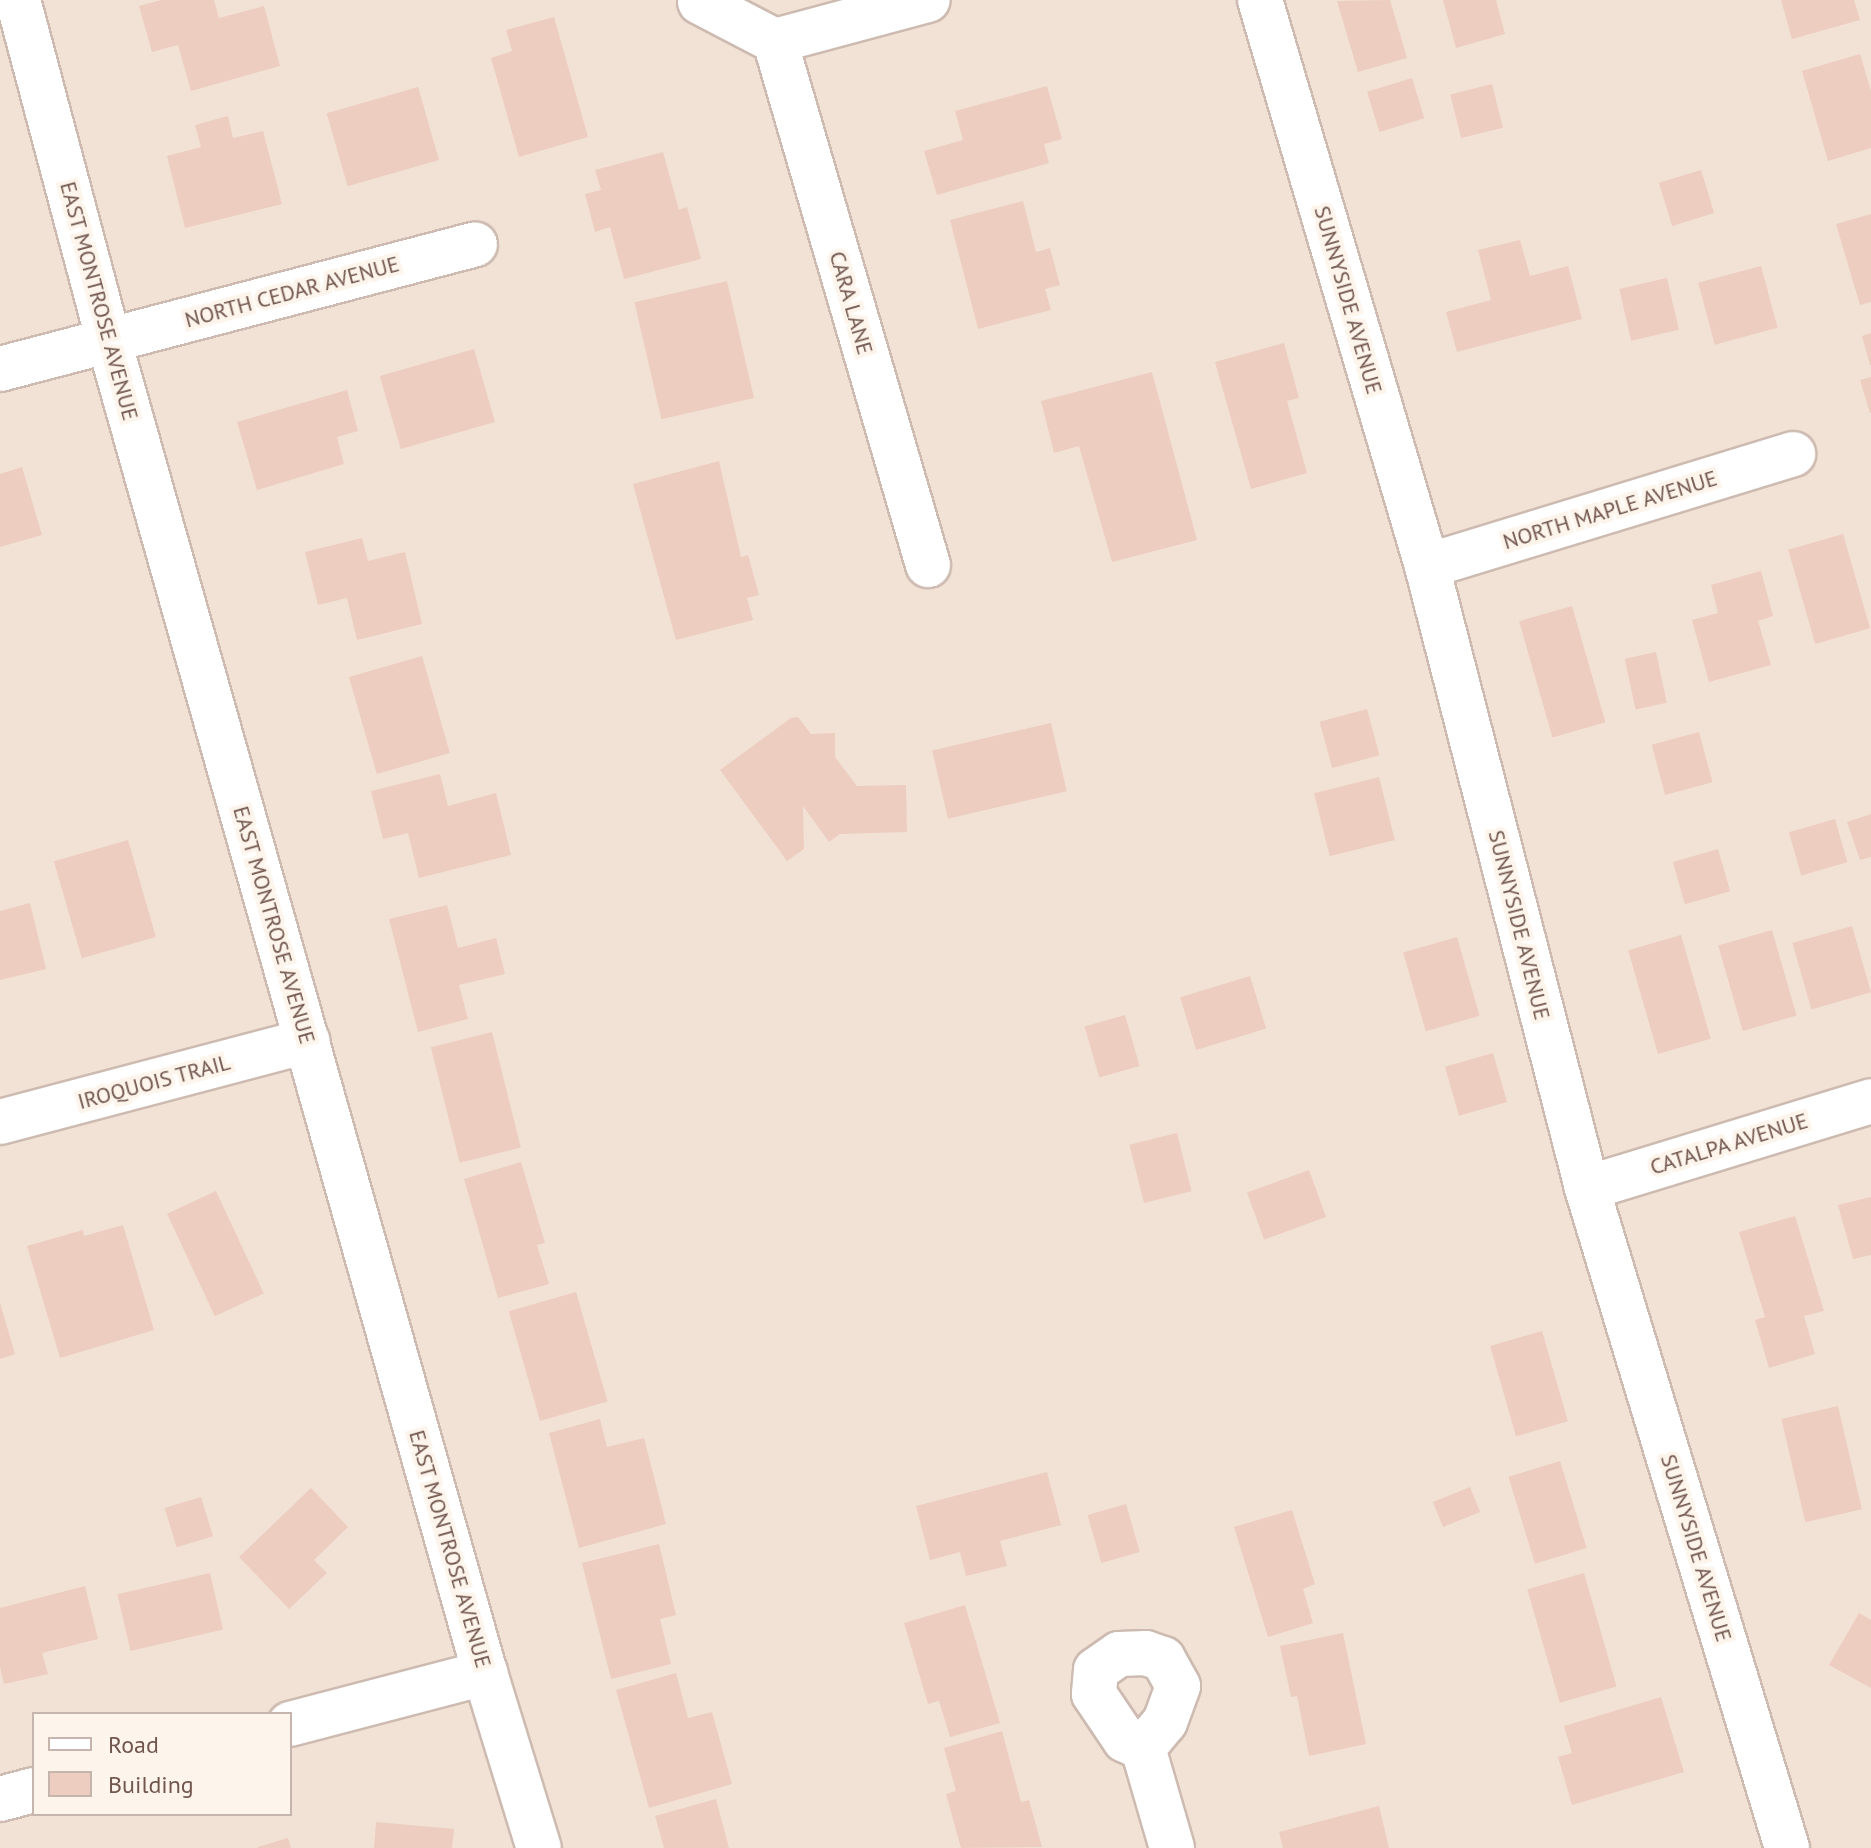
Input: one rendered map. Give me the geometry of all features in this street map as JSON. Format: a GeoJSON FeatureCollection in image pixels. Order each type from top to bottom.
{"type":"FeatureCollection","features":[{"type":"Feature","properties":{"kind":"street","name":"EAST MONTROSE AVENUE"},"geometry":{"type":"LineString","coordinates":[[18,0],[109,341],[485,1673],[539,1848]]}},
{"type":"Feature","properties":{"kind":"street"},"geometry":{"type":"LineString","coordinates":[[700,2],[775,41],[928,0]]}},
{"type":"Feature","properties":{"kind":"street","name":"SUNNYSIDE AVENUE"},"geometry":{"type":"LineString","coordinates":[[1260,0],[1427,566],[1587,1188],[1787,1848]]}},
{"type":"Feature","properties":{"kind":"street","name":"CARA LANE"},"geometry":{"type":"LineString","coordinates":[[775,41],[928,565]]}},
{"type":"Feature","properties":{"kind":"street","name":"NORTH CEDAR AVENUE"},"geometry":{"type":"LineString","coordinates":[[0,369],[475,244]]}},
{"type":"Feature","properties":{"kind":"street","name":"NORTH MAPLE AVENUE"},"geometry":{"type":"LineString","coordinates":[[1427,566],[1793,454]]}},
{"type":"Feature","properties":{"kind":"street","name":"IROQUOIS TRAIL"},"geometry":{"type":"LineString","coordinates":[[0,1122],[307,1041]]}},
{"type":"Feature","properties":{"kind":"street","name":"CATALPA AVENUE"},"geometry":{"type":"LineString","coordinates":[[1587,1188],[1871,1101]]}},
{"type":"Feature","properties":{"kind":"street"},"geometry":{"type":"LineString","coordinates":[[292,1723],[485,1673]]}},
{"type":"Feature","properties":{"kind":"street"},"geometry":{"type":"LineString","coordinates":[[1143,1748],[1172,1848]]}},
{"type":"Feature","properties":{"kind":"street"},"geometry":{"type":"LineString","coordinates":[[0,1799],[32,1791]]}},
{"type":"Feature","properties":{"kind":"shaded area"},"geometry":{"type":"Polygon","coordinates":[[[0,0],[1871,0],[1871,1848],[0,1848],[0,0]]]}},
{"type":"Feature","properties":{"kind":"building"},"geometry":{"type":"Polygon","coordinates":[[[161,0],[214,0],[219,18],[264,6],[280,66],[191,91],[178,45],[152,52],[139,6],[161,0]]]}},
{"type":"Feature","properties":{"kind":"building"},"geometry":{"type":"Polygon","coordinates":[[[1390,0],[1407,58],[1358,72],[1337,1],[1390,0]]]}},
{"type":"Feature","properties":{"kind":"building"},"geometry":{"type":"Polygon","coordinates":[[[1443,0],[1496,0],[1505,34],[1456,48],[1443,0]]]}},
{"type":"Feature","properties":{"kind":"building"},"geometry":{"type":"Polygon","coordinates":[[[1781,0],[1854,0],[1860,20],[1792,39],[1781,0]]]}},
{"type":"Feature","properties":{"kind":"building"},"geometry":{"type":"Polygon","coordinates":[[[554,17],[588,137],[519,157],[491,58],[512,51],[506,30],[554,17]]]}},
{"type":"Feature","properties":{"kind":"building"},"geometry":{"type":"Polygon","coordinates":[[[1860,54],[1871,91],[1871,148],[1828,161],[1802,71],[1860,54]]]}},
{"type":"Feature","properties":{"kind":"building"},"geometry":{"type":"Polygon","coordinates":[[[1412,78],[1424,118],[1379,132],[1367,92],[1412,78]]]}},
{"type":"Feature","properties":{"kind":"building"},"geometry":{"type":"Polygon","coordinates":[[[1492,84],[1503,128],[1461,138],[1450,94],[1492,84]]]}},
{"type":"Feature","properties":{"kind":"building"},"geometry":{"type":"Polygon","coordinates":[[[1047,86],[1062,139],[1044,144],[1049,163],[937,195],[924,151],[963,140],[955,111],[1047,86]]]}},
{"type":"Feature","properties":{"kind":"building"},"geometry":{"type":"Polygon","coordinates":[[[418,87],[439,160],[348,186],[327,113],[418,87]]]}},
{"type":"Feature","properties":{"kind":"building"},"geometry":{"type":"Polygon","coordinates":[[[228,116],[233,138],[263,131],[282,204],[185,228],[167,156],[201,147],[195,125],[228,116]]]}},
{"type":"Feature","properties":{"kind":"building"},"geometry":{"type":"Polygon","coordinates":[[[663,152],[679,210],[687,207],[701,259],[624,279],[610,227],[595,232],[585,194],[601,190],[595,170],[663,152]]]}},
{"type":"Feature","properties":{"kind":"building"},"geometry":{"type":"Polygon","coordinates":[[[1701,170],[1714,213],[1672,226],[1659,183],[1701,170]]]}},
{"type":"Feature","properties":{"kind":"building"},"geometry":{"type":"Polygon","coordinates":[[[1023,201],[1036,252],[1050,248],[1060,285],[1045,289],[1051,310],[978,329],[950,220],[1023,201]]]}},
{"type":"Feature","properties":{"kind":"building"},"geometry":{"type":"Polygon","coordinates":[[[1871,214],[1871,302],[1860,305],[1836,224],[1871,214]]]}},
{"type":"Feature","properties":{"kind":"building"},"geometry":{"type":"Polygon","coordinates":[[[1520,240],[1530,276],[1568,266],[1582,319],[1457,352],[1446,312],[1491,300],[1478,250],[1520,240]]]}},
{"type":"Feature","properties":{"kind":"building"},"geometry":{"type":"Polygon","coordinates":[[[1761,266],[1778,328],[1715,345],[1698,283],[1761,266]]]}},
{"type":"Feature","properties":{"kind":"building"},"geometry":{"type":"Polygon","coordinates":[[[1667,278],[1679,330],[1631,341],[1619,289],[1667,278]]]}},
{"type":"Feature","properties":{"kind":"building"},"geometry":{"type":"Polygon","coordinates":[[[727,281],[754,398],[661,419],[634,302],[727,281]]]}},
{"type":"Feature","properties":{"kind":"building"},"geometry":{"type":"Polygon","coordinates":[[[1871,333],[1871,365],[1870,365],[1862,336],[1871,333]]]}},
{"type":"Feature","properties":{"kind":"building"},"geometry":{"type":"Polygon","coordinates":[[[1284,343],[1299,398],[1287,401],[1307,473],[1251,489],[1215,362],[1284,343]]]}},
{"type":"Feature","properties":{"kind":"building"},"geometry":{"type":"Polygon","coordinates":[[[474,349],[495,422],[401,449],[380,376],[474,349]]]}},
{"type":"Feature","properties":{"kind":"building"},"geometry":{"type":"Polygon","coordinates":[[[1152,372],[1197,540],[1112,562],[1079,446],[1054,453],[1041,401],[1152,372]]]}},
{"type":"Feature","properties":{"kind":"building"},"geometry":{"type":"Polygon","coordinates":[[[1871,377],[1871,413],[1870,413],[1860,380],[1871,377]]]}},
{"type":"Feature","properties":{"kind":"building"},"geometry":{"type":"Polygon","coordinates":[[[347,390],[358,431],[337,437],[344,464],[257,490],[237,422],[347,390]]]}},
{"type":"Feature","properties":{"kind":"building"},"geometry":{"type":"Polygon","coordinates":[[[719,461],[741,557],[748,555],[759,595],[747,598],[753,620],[676,640],[633,484],[719,461]]]}},
{"type":"Feature","properties":{"kind":"building"},"geometry":{"type":"Polygon","coordinates":[[[22,467],[42,535],[0,547],[0,474],[22,467]]]}},
{"type":"Feature","properties":{"kind":"building"},"geometry":{"type":"Polygon","coordinates":[[[1843,534],[1870,628],[1815,644],[1788,550],[1843,534]]]}},
{"type":"Feature","properties":{"kind":"building"},"geometry":{"type":"Polygon","coordinates":[[[362,538],[368,561],[405,552],[422,624],[357,640],[347,598],[318,605],[305,552],[362,538]]]}},
{"type":"Feature","properties":{"kind":"building"},"geometry":{"type":"Polygon","coordinates":[[[1761,571],[1773,616],[1758,621],[1771,665],[1709,682],[1692,620],[1718,613],[1711,585],[1761,571]]]}},
{"type":"Feature","properties":{"kind":"building"},"geometry":{"type":"Polygon","coordinates":[[[1572,606],[1605,722],[1552,737],[1519,621],[1572,606]]]}},
{"type":"Feature","properties":{"kind":"building"},"geometry":{"type":"Polygon","coordinates":[[[1656,652],[1667,703],[1636,710],[1625,659],[1656,652]]]}},
{"type":"Feature","properties":{"kind":"building"},"geometry":{"type":"Polygon","coordinates":[[[422,656],[450,753],[377,774],[349,677],[422,656]]]}},
{"type":"Feature","properties":{"kind":"building"},"geometry":{"type":"Polygon","coordinates":[[[1367,709],[1379,755],[1332,768],[1320,722],[1367,709]]]}},
{"type":"Feature","properties":{"kind":"building"},"geometry":{"type":"Polygon","coordinates":[[[798,717],[811,734],[835,733],[835,757],[857,786],[906,785],[907,832],[840,834],[829,842],[803,806],[804,849],[787,861],[720,770],[791,718],[798,717]]]}},
{"type":"Feature","properties":{"kind":"building"},"geometry":{"type":"Polygon","coordinates":[[[1051,723],[1067,791],[948,819],[932,750],[1051,723]]]}},
{"type":"Feature","properties":{"kind":"building"},"geometry":{"type":"Polygon","coordinates":[[[1699,732],[1712,782],[1665,795],[1652,745],[1699,732]]]}},
{"type":"Feature","properties":{"kind":"building"},"geometry":{"type":"Polygon","coordinates":[[[440,774],[448,806],[496,793],[511,855],[419,878],[408,833],[383,839],[371,791],[440,774]]]}},
{"type":"Feature","properties":{"kind":"building"},"geometry":{"type":"Polygon","coordinates":[[[1379,777],[1395,840],[1330,856],[1314,793],[1379,777]]]}},
{"type":"Feature","properties":{"kind":"building"},"geometry":{"type":"Polygon","coordinates":[[[1871,814],[1871,857],[1860,860],[1847,822],[1871,814]]]}},
{"type":"Feature","properties":{"kind":"building"},"geometry":{"type":"Polygon","coordinates":[[[1835,819],[1847,862],[1801,875],[1789,832],[1835,819]]]}},
{"type":"Feature","properties":{"kind":"building"},"geometry":{"type":"Polygon","coordinates":[[[128,840],[156,937],[82,958],[54,861],[128,840]]]}},
{"type":"Feature","properties":{"kind":"building"},"geometry":{"type":"Polygon","coordinates":[[[1718,849],[1730,891],[1685,904],[1673,862],[1718,849]]]}},
{"type":"Feature","properties":{"kind":"building"},"geometry":{"type":"Polygon","coordinates":[[[30,903],[46,969],[0,980],[0,911],[30,903]]]}},
{"type":"Feature","properties":{"kind":"building"},"geometry":{"type":"Polygon","coordinates":[[[447,905],[458,948],[496,938],[505,974],[459,985],[468,1019],[418,1032],[389,919],[447,905]]]}},
{"type":"Feature","properties":{"kind":"building"},"geometry":{"type":"Polygon","coordinates":[[[1852,926],[1871,992],[1811,1009],[1792,943],[1852,926]]]}},
{"type":"Feature","properties":{"kind":"building"},"geometry":{"type":"Polygon","coordinates":[[[1772,930],[1797,1016],[1743,1031],[1718,945],[1772,930]]]}},
{"type":"Feature","properties":{"kind":"building"},"geometry":{"type":"Polygon","coordinates":[[[1681,935],[1711,1039],[1658,1054],[1628,950],[1681,935]]]}},
{"type":"Feature","properties":{"kind":"building"},"geometry":{"type":"Polygon","coordinates":[[[1457,937],[1480,1016],[1426,1031],[1403,952],[1457,937]]]}},
{"type":"Feature","properties":{"kind":"building"},"geometry":{"type":"Polygon","coordinates":[[[1250,976],[1266,1029],[1196,1050],[1180,997],[1250,976]]]}},
{"type":"Feature","properties":{"kind":"building"},"geometry":{"type":"Polygon","coordinates":[[[1125,1015],[1140,1066],[1099,1078],[1085,1027],[1125,1015]]]}},
{"type":"Feature","properties":{"kind":"building"},"geometry":{"type":"Polygon","coordinates":[[[492,1032],[521,1147],[460,1163],[431,1047],[492,1032]]]}},
{"type":"Feature","properties":{"kind":"building"},"geometry":{"type":"Polygon","coordinates":[[[1493,1053],[1507,1102],[1459,1116],[1445,1067],[1493,1053]]]}},
{"type":"Feature","properties":{"kind":"building"},"geometry":{"type":"Polygon","coordinates":[[[1177,1133],[1192,1191],[1144,1203],[1129,1145],[1177,1133]]]}},
{"type":"Feature","properties":{"kind":"building"},"geometry":{"type":"Polygon","coordinates":[[[521,1162],[545,1243],[537,1245],[549,1284],[498,1298],[464,1179],[521,1162]]]}},
{"type":"Feature","properties":{"kind":"building"},"geometry":{"type":"Polygon","coordinates":[[[1309,1170],[1326,1217],[1264,1240],[1247,1193],[1309,1170]]]}},
{"type":"Feature","properties":{"kind":"building"},"geometry":{"type":"Polygon","coordinates":[[[216,1191],[264,1293],[215,1316],[167,1214],[216,1191]]]}},
{"type":"Feature","properties":{"kind":"building"},"geometry":{"type":"Polygon","coordinates":[[[1871,1197],[1871,1255],[1853,1259],[1838,1205],[1871,1197]]]}},
{"type":"Feature","properties":{"kind":"building"},"geometry":{"type":"Polygon","coordinates":[[[1795,1216],[1824,1311],[1804,1316],[1815,1354],[1769,1368],[1755,1320],[1765,1317],[1739,1232],[1795,1216]]]}},
{"type":"Feature","properties":{"kind":"building"},"geometry":{"type":"Polygon","coordinates":[[[123,1225],[154,1330],[60,1358],[27,1246],[83,1230],[84,1236],[123,1225]]]}},
{"type":"Feature","properties":{"kind":"building"},"geometry":{"type":"Polygon","coordinates":[[[576,1292],[607,1402],[540,1421],[509,1311],[576,1292]]]}},
{"type":"Feature","properties":{"kind":"building"},"geometry":{"type":"Polygon","coordinates":[[[0,1303],[15,1354],[0,1359],[0,1303]]]}},
{"type":"Feature","properties":{"kind":"building"},"geometry":{"type":"Polygon","coordinates":[[[1542,1331],[1568,1421],[1516,1436],[1490,1346],[1542,1331]]]}},
{"type":"Feature","properties":{"kind":"building"},"geometry":{"type":"Polygon","coordinates":[[[1838,1406],[1862,1509],[1805,1522],[1781,1419],[1838,1406]]]}},
{"type":"Feature","properties":{"kind":"building"},"geometry":{"type":"Polygon","coordinates":[[[600,1419],[607,1447],[644,1438],[666,1524],[579,1548],[549,1433],[600,1419]]]}},
{"type":"Feature","properties":{"kind":"building"},"geometry":{"type":"Polygon","coordinates":[[[1560,1461],[1587,1548],[1535,1564],[1508,1477],[1560,1461]]]}},
{"type":"Feature","properties":{"kind":"building"},"geometry":{"type":"Polygon","coordinates":[[[1047,1472],[1061,1525],[1000,1541],[1007,1566],[966,1576],[960,1552],[930,1560],[916,1506],[1047,1472]]]}},
{"type":"Feature","properties":{"kind":"building"},"geometry":{"type":"Polygon","coordinates":[[[1470,1487],[1480,1512],[1443,1527],[1433,1502],[1470,1487]]]}},
{"type":"Feature","properties":{"kind":"building"},"geometry":{"type":"Polygon","coordinates":[[[311,1488],[348,1527],[314,1560],[327,1573],[289,1609],[239,1557],[311,1488]]]}},
{"type":"Feature","properties":{"kind":"building"},"geometry":{"type":"Polygon","coordinates":[[[201,1497],[213,1536],[177,1547],[165,1508],[201,1497]]]}},
{"type":"Feature","properties":{"kind":"building"},"geometry":{"type":"Polygon","coordinates":[[[1126,1504],[1140,1552],[1101,1563],[1088,1515],[1126,1504]]]}},
{"type":"Feature","properties":{"kind":"building"},"geometry":{"type":"Polygon","coordinates":[[[1292,1510],[1315,1584],[1303,1589],[1313,1623],[1268,1637],[1234,1527],[1292,1510]]]}},
{"type":"Feature","properties":{"kind":"building"},"geometry":{"type":"Polygon","coordinates":[[[659,1544],[676,1615],[660,1619],[671,1664],[611,1679],[582,1563],[659,1544]]]}},
{"type":"Feature","properties":{"kind":"building"},"geometry":{"type":"Polygon","coordinates":[[[210,1573],[223,1630],[130,1651],[117,1594],[210,1573]]]}},
{"type":"Feature","properties":{"kind":"building"},"geometry":{"type":"Polygon","coordinates":[[[1584,1573],[1617,1686],[1560,1703],[1527,1589],[1584,1573]]]}},
{"type":"Feature","properties":{"kind":"building"},"geometry":{"type":"Polygon","coordinates":[[[85,1586],[98,1639],[42,1653],[48,1674],[4,1684],[0,1667],[0,1608],[85,1586]]]}},
{"type":"Feature","properties":{"kind":"building"},"geometry":{"type":"Polygon","coordinates":[[[965,1605],[1000,1723],[950,1737],[939,1701],[928,1704],[904,1623],[965,1605]]]}},
{"type":"Feature","properties":{"kind":"building"},"geometry":{"type":"Polygon","coordinates":[[[1859,1613],[1871,1620],[1871,1688],[1829,1665],[1859,1613]]]}},
{"type":"Feature","properties":{"kind":"building"},"geometry":{"type":"Polygon","coordinates":[[[1343,1633],[1366,1744],[1309,1756],[1297,1696],[1291,1697],[1280,1646],[1343,1633]]]}},
{"type":"Feature","properties":{"kind":"building"},"geometry":{"type":"Polygon","coordinates":[[[676,1673],[688,1718],[712,1712],[732,1784],[649,1808],[616,1690],[676,1673]]]}},
{"type":"Feature","properties":{"kind":"building"},"geometry":{"type":"Polygon","coordinates":[[[1661,1697],[1684,1772],[1572,1805],[1558,1757],[1572,1753],[1564,1726],[1661,1697]]]}},
{"type":"Feature","properties":{"kind":"building"},"geometry":{"type":"Polygon","coordinates":[[[1002,1731],[1021,1802],[1029,1800],[1042,1847],[961,1848],[946,1794],[956,1791],[944,1748],[1002,1731]]]}},
{"type":"Feature","properties":{"kind":"building"},"geometry":{"type":"Polygon","coordinates":[[[716,1799],[729,1848],[664,1848],[655,1816],[716,1799]]]}},
{"type":"Feature","properties":{"kind":"building"},"geometry":{"type":"Polygon","coordinates":[[[1379,1806],[1389,1848],[1283,1848],[1279,1832],[1379,1806]]]}},
{"type":"Feature","properties":{"kind":"building"},"geometry":{"type":"Polygon","coordinates":[[[376,1822],[454,1829],[452,1848],[374,1848],[376,1822]]]}},
{"type":"Feature","properties":{"kind":"building"},"geometry":{"type":"Polygon","coordinates":[[[288,1838],[291,1848],[258,1848],[258,1847],[288,1838]]]}}]}
